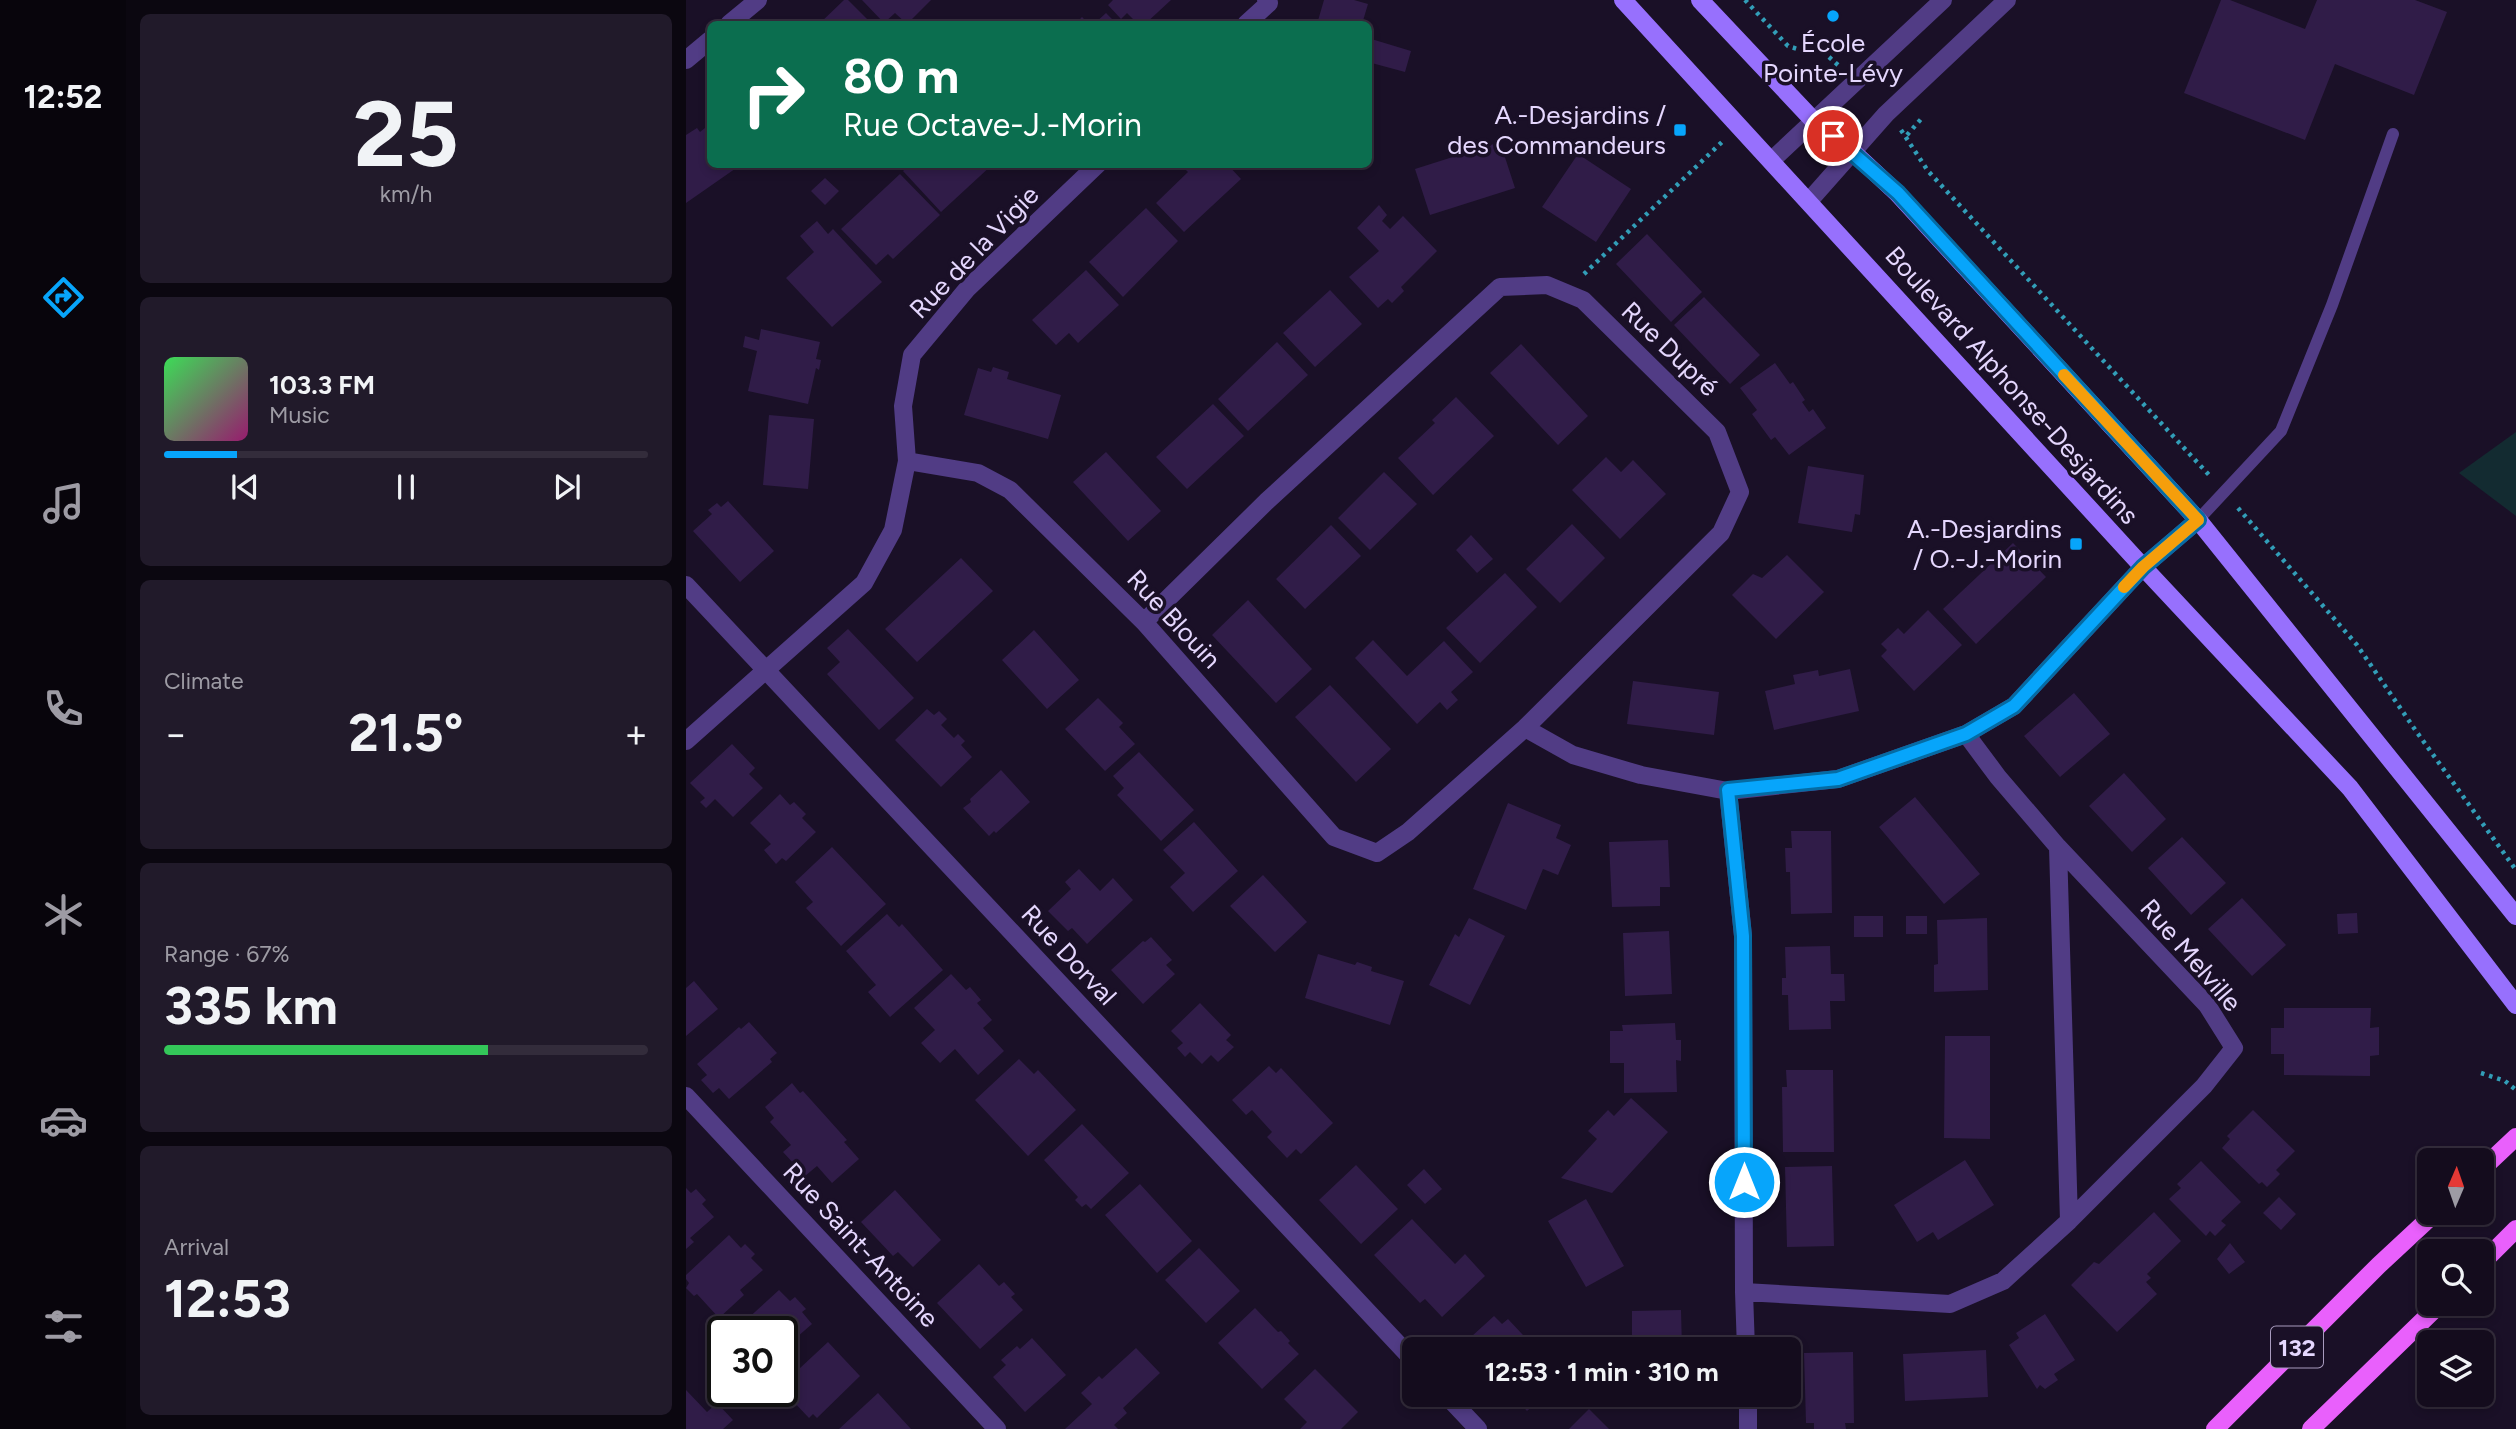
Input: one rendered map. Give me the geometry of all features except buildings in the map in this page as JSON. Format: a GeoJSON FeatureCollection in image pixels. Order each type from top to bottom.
{"type":"FeatureCollection","features":[{"type":"Feature","properties":{"kind":"main road","name":"Boulevard Alphonse-Desjardins"},"geometry":{"type":"LineString","coordinates":[[1623,0],[2350,789],[2516,1004]]}},
{"type":"Feature","properties":{"kind":"main road","name":"Boulevard Alphonse-Desjardins"},"geometry":{"type":"LineString","coordinates":[[1700,0],[1813,120],[1898,193],[2198,520],[2516,916]]}},
{"type":"Feature","properties":{"kind":"main road"},"geometry":{"type":"LineString","coordinates":[[2494,1159],[2516,1138]]}},
{"type":"Feature","properties":{"kind":"main road","name":"132"},"geometry":{"type":"LineString","coordinates":[[2215,1429],[2422,1225]]}},
{"type":"Feature","properties":{"kind":"main road"},"geometry":{"type":"LineString","coordinates":[[2494,1251],[2516,1229]]}},
{"type":"Feature","properties":{"kind":"main road","name":"132"},"geometry":{"type":"LineString","coordinates":[[2311,1429],[2428,1316]]}},
{"type":"Feature","properties":{"kind":"street"},"geometry":{"type":"LineString","coordinates":[[733,21],[758,0]]}},
{"type":"Feature","properties":{"kind":"street"},"geometry":{"type":"LineString","coordinates":[[1249,21],[1269,3],[1266,0]]}},
{"type":"Feature","properties":{"kind":"street"},"geometry":{"type":"LineString","coordinates":[[1772,160],[1943,0]]}},
{"type":"Feature","properties":{"kind":"street"},"geometry":{"type":"LineString","coordinates":[[1809,201],[1886,114],[2007,0]]}},
{"type":"Feature","properties":{"kind":"street"},"geometry":{"type":"LineString","coordinates":[[686,60],[707,42]]}},
{"type":"Feature","properties":{"kind":"street","name":"Rue de la Vigie"},"geometry":{"type":"LineString","coordinates":[[686,741],[864,583],[893,530],[907,461],[903,407],[912,355],[967,289],[1094,168]]}},
{"type":"Feature","properties":{"kind":"street","name":"Rue Dupré"},"geometry":{"type":"LineString","coordinates":[[1144,622],[1277,492],[1500,287],[1547,285],[1583,300],[1717,432],[1740,492],[1721,533],[1525,728],[1408,832],[1377,853]]}},
{"type":"Feature","properties":{"kind":"street","name":"Rue Blouin"},"geometry":{"type":"LineString","coordinates":[[907,461],[978,473],[1010,490],[1144,622],[1334,837],[1377,853]]}},
{"type":"Feature","properties":{"kind":"street"},"geometry":{"type":"LineString","coordinates":[[1525,728],[1573,755],[1641,775],[1728,790],[1838,779],[1966,734],[2014,706],[2143,567],[2198,520]]}},
{"type":"Feature","properties":{"kind":"street","name":"Rue Dorval"},"geometry":{"type":"LineString","coordinates":[[686,585],[1402,1348]]}},
{"type":"Feature","properties":{"kind":"street","name":"Rue Melville"},"geometry":{"type":"LineString","coordinates":[[1744,1292],[1950,1304],[2003,1281],[2069,1221],[2204,1086],[2234,1048],[2207,1005],[2058,847],[1998,777],[1966,734]]}},
{"type":"Feature","properties":{"kind":"street"},"geometry":{"type":"LineString","coordinates":[[1728,790],[1743,936],[1746,1337]]}},
{"type":"Feature","properties":{"kind":"street"},"geometry":{"type":"LineString","coordinates":[[2058,847],[2069,1221]]}},
{"type":"Feature","properties":{"kind":"street","name":"Rue Saint-Antoine"},"geometry":{"type":"LineString","coordinates":[[686,1096],[997,1429]]}},
{"type":"Feature","properties":{"kind":"street"},"geometry":{"type":"LineString","coordinates":[[1457,1407],[1478,1429]]}},
{"type":"Feature","properties":{"kind":"street"},"geometry":{"type":"LineString","coordinates":[[1748,1407],[1748,1429]]}},
{"type":"Feature","properties":{"kind":"lane"},"geometry":{"type":"LineString","coordinates":[[2198,520],[2280,431],[2332,305],[2393,134]]}},
{"type":"Feature","properties":{"kind":"path"},"geometry":{"type":"LineString","coordinates":[[1745,0],[1788,46],[1807,52]]}},
{"type":"Feature","properties":{"kind":"path"},"geometry":{"type":"LineString","coordinates":[[1564,293],[1738,127]]}},
{"type":"Feature","properties":{"kind":"path"},"geometry":{"type":"LineString","coordinates":[[1901,130],[1907,135],[1928,171],[2207,473]]}},
{"type":"Feature","properties":{"kind":"path"},"geometry":{"type":"LineString","coordinates":[[2233,502],[2357,645],[2516,870]]}},
{"type":"Feature","properties":{"kind":"path"},"geometry":{"type":"LineString","coordinates":[[2481,1073],[2515,1087]]}},
{"type":"Feature","properties":{"kind":"green space"},"geometry":{"type":"Polygon","coordinates":[[[2516,432],[2516,516],[2459,473],[2516,432]]]}},
{"type":"Feature","properties":{"kind":"slow traffic"},"geometry":{"type":"LineString","coordinates":[[2064,375],[2198,520],[2124,587]]}},
{"type":"Feature","properties":{"kind":"place","name":"École Pointe-Lévy"},"geometry":{"type":"Point","coordinates":[1833,16]}},
{"type":"Feature","properties":{"kind":"place","name":"A.-Desjardins / des Commandeurs"},"geometry":{"type":"Point","coordinates":[1680,130]}},
{"type":"Feature","properties":{"kind":"place","name":"A.-Desjardins / O.-J.-Morin"},"geometry":{"type":"Point","coordinates":[2076,544]}},
{"type":"Feature","properties":{"kind":"route"},"geometry":{"type":"LineString","coordinates":[[1744,1182],[1743,936],[1728,790],[1838,779],[1966,734],[2014,706],[2143,567],[2198,520],[1898,193],[1833,136]]}}]}
